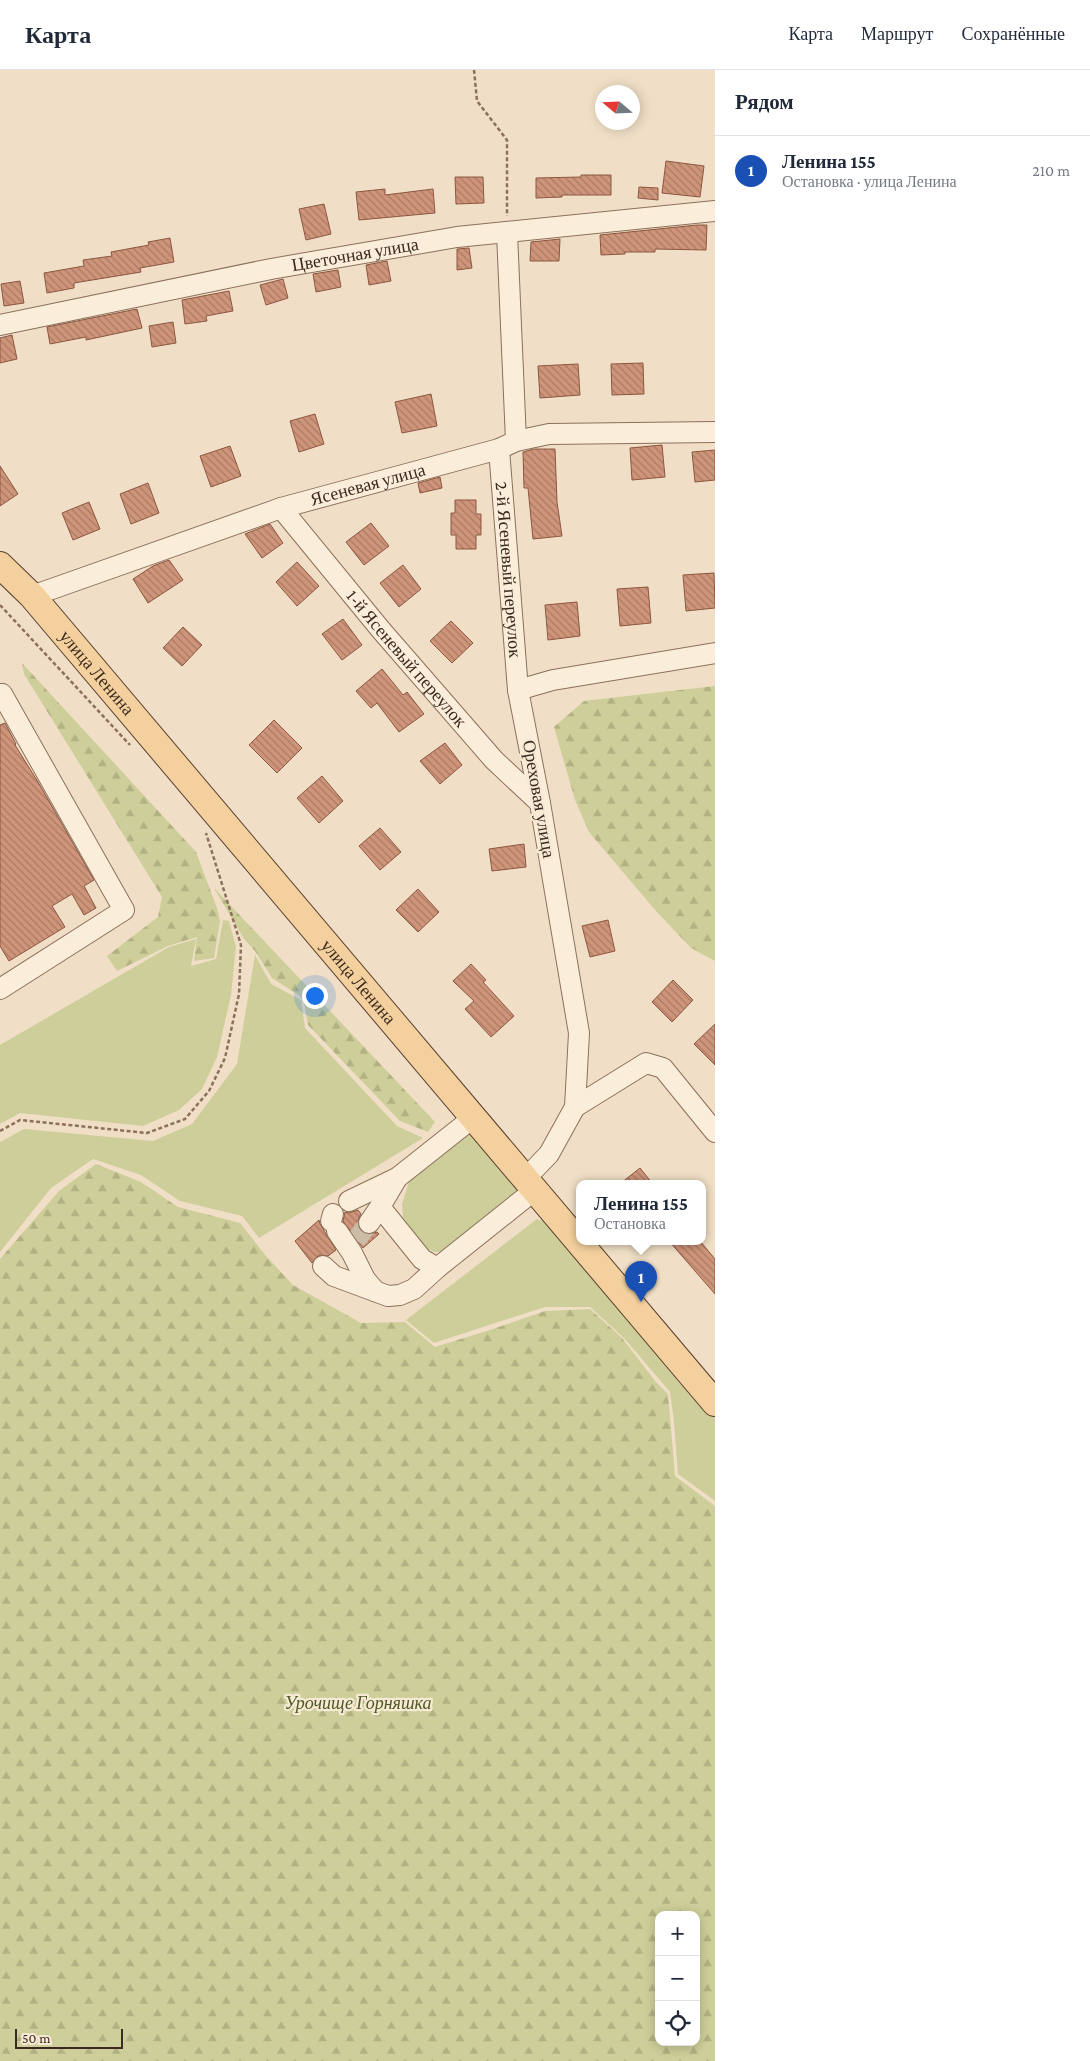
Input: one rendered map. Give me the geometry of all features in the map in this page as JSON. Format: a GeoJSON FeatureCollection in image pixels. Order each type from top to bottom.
{"type":"FeatureCollection","features":[{"type":"Feature","properties":{"kind":"main road","name":"улица Ленина"},"geometry":{"type":"LineString","coordinates":[[0,565],[32,596],[576,1237]]}},
{"type":"Feature","properties":{"kind":"main road","name":"улица Ленина"},"geometry":{"type":"LineString","coordinates":[[582,1245],[715,1402]]}},
{"type":"Feature","properties":{"kind":"street","name":"Цветочная улица"},"geometry":{"type":"LineString","coordinates":[[0,325],[271,269],[457,237],[715,211]]}},
{"type":"Feature","properties":{"kind":"street","name":"2-й Ясеневый переулок"},"geometry":{"type":"LineString","coordinates":[[507,233],[508,445],[518,690]]}},
{"type":"Feature","properties":{"kind":"street","name":"Ясеневая улица"},"geometry":{"type":"LineString","coordinates":[[32,596],[281,508],[549,434],[715,432]]}},
{"type":"Feature","properties":{"kind":"street","name":"1-й Ясеневый переулок"},"geometry":{"type":"LineString","coordinates":[[281,508],[381,630],[487,753],[540,803]]}},
{"type":"Feature","properties":{"kind":"street"},"geometry":{"type":"LineString","coordinates":[[518,690],[552,680],[715,653]]}},
{"type":"Feature","properties":{"kind":"street","name":"Ореховая улица"},"geometry":{"type":"LineString","coordinates":[[518,690],[540,803],[579,1033],[576,1107]]}},
{"type":"Feature","properties":{"kind":"street"},"geometry":{"type":"LineString","coordinates":[[0,694],[2,694],[124,910],[0,989]]}},
{"type":"Feature","properties":{"kind":"street"},"geometry":{"type":"LineString","coordinates":[[323,1266],[334,1276],[388,1296],[400,1295],[414,1289],[531,1184],[576,1107],[646,1064],[663,1068],[715,1132]]}},
{"type":"Feature","properties":{"kind":"street"},"geometry":{"type":"LineString","coordinates":[[349,1201],[397,1178],[474,1117]]}},
{"type":"Feature","properties":{"kind":"street"},"geometry":{"type":"LineString","coordinates":[[369,1223],[397,1178]]}},
{"type":"Feature","properties":{"kind":"street"},"geometry":{"type":"LineString","coordinates":[[380,1207],[422,1259],[437,1268]]}},
{"type":"Feature","properties":{"kind":"street"},"geometry":{"type":"LineString","coordinates":[[334,1222],[354,1246],[365,1279],[375,1291]]}},
{"type":"Feature","properties":{"kind":"path"},"geometry":{"type":"LineString","coordinates":[[474,70],[477,101],[507,140],[507,233]]}},
{"type":"Feature","properties":{"kind":"path"},"geometry":{"type":"LineString","coordinates":[[0,605],[135,751]]}},
{"type":"Feature","properties":{"kind":"path"},"geometry":{"type":"LineString","coordinates":[[0,1131],[20,1120],[147,1133],[185,1118],[209,1091],[225,1058],[239,994],[241,945],[206,833]]}},
{"type":"Feature","properties":{"kind":"green space"},"geometry":{"type":"Polygon","coordinates":[[[22,663],[196,852],[220,921],[214,958],[194,961],[197,937],[168,946],[117,971],[107,956],[158,917],[162,897],[24,674],[22,663]]]}},
{"type":"Feature","properties":{"kind":"green space"},"geometry":{"type":"Polygon","coordinates":[[[715,686],[715,961],[691,948],[656,911],[589,832],[575,800],[554,727],[584,701],[715,686]]]}},
{"type":"Feature","properties":{"kind":"green space"},"geometry":{"type":"Polygon","coordinates":[[[214,888],[435,1122],[428,1132],[400,1121],[308,1025],[304,1002],[300,996],[272,978],[255,951],[244,939],[214,888]]]}},
{"type":"Feature","properties":{"kind":"green space"},"geometry":{"type":"Polygon","coordinates":[[[223,920],[229,921],[236,947],[231,995],[217,1057],[202,1089],[179,1110],[143,1126],[20,1113],[0,1124],[0,1045],[169,947],[196,939],[191,966],[216,959],[223,920]]]}},
{"type":"Feature","properties":{"kind":"green space"},"geometry":{"type":"Polygon","coordinates":[[[255,955],[271,984],[301,1000],[305,1028],[397,1126],[423,1138],[259,1238],[242,1216],[180,1201],[141,1175],[93,1159],[51,1188],[0,1252],[0,1142],[24,1129],[153,1141],[192,1124],[237,1064],[255,955]]]}},
{"type":"Feature","properties":{"kind":"green space"},"geometry":{"type":"Polygon","coordinates":[[[475,1131],[519,1189],[513,1199],[447,1252],[434,1252],[424,1247],[407,1230],[402,1204],[410,1179],[463,1133],[475,1131]]]}},
{"type":"Feature","properties":{"kind":"green space","name":"Урочище Горняшка"},"geometry":{"type":"Polygon","coordinates":[[[96,1164],[141,1182],[178,1207],[240,1223],[266,1256],[293,1285],[361,1323],[405,1322],[435,1347],[545,1311],[590,1309],[622,1338],[656,1382],[668,1394],[675,1476],[715,1506],[715,2061],[0,2061],[0,1259],[59,1191],[96,1164]]]}},
{"type":"Feature","properties":{"kind":"green space"},"geometry":{"type":"Polygon","coordinates":[[[537,1219],[552,1224],[715,1414],[715,1501],[678,1474],[670,1392],[624,1338],[590,1307],[545,1307],[434,1343],[406,1320],[537,1219]]]}},
{"type":"Feature","properties":{"kind":"building"},"geometry":{"type":"Polygon","coordinates":[[[666,161],[704,166],[700,197],[662,193],[666,161]]]}},
{"type":"Feature","properties":{"kind":"building"},"geometry":{"type":"Polygon","coordinates":[[[581,175],[611,175],[611,195],[562,195],[562,197],[536,198],[536,178],[581,177],[581,175]]]}},
{"type":"Feature","properties":{"kind":"building"},"geometry":{"type":"Polygon","coordinates":[[[455,177],[483,177],[484,203],[456,204],[455,177]]]}},
{"type":"Feature","properties":{"kind":"building"},"geometry":{"type":"Polygon","coordinates":[[[639,187],[658,188],[658,200],[638,198],[639,187]]]}},
{"type":"Feature","properties":{"kind":"building"},"geometry":{"type":"Polygon","coordinates":[[[385,189],[385,195],[433,189],[435,213],[359,220],[356,192],[385,189]]]}},
{"type":"Feature","properties":{"kind":"building"},"geometry":{"type":"Polygon","coordinates":[[[324,204],[331,234],[306,240],[299,209],[324,204]]]}},
{"type":"Feature","properties":{"kind":"building"},"geometry":{"type":"Polygon","coordinates":[[[707,225],[706,250],[655,249],[655,252],[625,252],[625,254],[601,255],[600,235],[707,225]]]}},
{"type":"Feature","properties":{"kind":"building"},"geometry":{"type":"Polygon","coordinates":[[[170,238],[174,262],[140,268],[141,272],[74,283],[74,288],[47,293],[44,273],[84,266],[83,260],[112,256],[111,252],[149,245],[148,242],[170,238]]]}},
{"type":"Feature","properties":{"kind":"building"},"geometry":{"type":"Polygon","coordinates":[[[560,239],[559,261],[530,261],[531,242],[560,239]]]}},
{"type":"Feature","properties":{"kind":"building"},"geometry":{"type":"Polygon","coordinates":[[[469,248],[472,268],[457,270],[457,249],[469,248]]]}},
{"type":"Feature","properties":{"kind":"building"},"geometry":{"type":"Polygon","coordinates":[[[387,261],[391,281],[369,285],[366,265],[387,261]]]}},
{"type":"Feature","properties":{"kind":"building"},"geometry":{"type":"Polygon","coordinates":[[[338,270],[341,287],[316,292],[313,274],[338,270]]]}},
{"type":"Feature","properties":{"kind":"building"},"geometry":{"type":"Polygon","coordinates":[[[283,279],[288,298],[266,305],[260,285],[283,279]]]}},
{"type":"Feature","properties":{"kind":"building"},"geometry":{"type":"Polygon","coordinates":[[[20,281],[24,303],[4,306],[1,284],[20,281]]]}},
{"type":"Feature","properties":{"kind":"building"},"geometry":{"type":"Polygon","coordinates":[[[229,291],[233,311],[206,316],[207,321],[185,324],[182,300],[229,291]]]}},
{"type":"Feature","properties":{"kind":"building"},"geometry":{"type":"Polygon","coordinates":[[[137,309],[142,328],[86,340],[86,337],[50,344],[47,327],[137,309]]]}},
{"type":"Feature","properties":{"kind":"building"},"geometry":{"type":"Polygon","coordinates":[[[173,322],[176,343],[152,347],[149,326],[173,322]]]}},
{"type":"Feature","properties":{"kind":"building"},"geometry":{"type":"Polygon","coordinates":[[[12,335],[17,359],[0,363],[0,338],[12,335]]]}},
{"type":"Feature","properties":{"kind":"building"},"geometry":{"type":"Polygon","coordinates":[[[643,363],[644,394],[612,395],[611,364],[643,363]]]}},
{"type":"Feature","properties":{"kind":"building"},"geometry":{"type":"Polygon","coordinates":[[[578,364],[580,395],[540,398],[538,366],[578,364]]]}},
{"type":"Feature","properties":{"kind":"building"},"geometry":{"type":"Polygon","coordinates":[[[431,394],[437,426],[402,433],[395,402],[431,394]]]}},
{"type":"Feature","properties":{"kind":"building"},"geometry":{"type":"Polygon","coordinates":[[[315,414],[324,444],[299,452],[290,421],[315,414]]]}},
{"type":"Feature","properties":{"kind":"building"},"geometry":{"type":"Polygon","coordinates":[[[662,445],[665,477],[632,480],[630,448],[662,445]]]}},
{"type":"Feature","properties":{"kind":"building"},"geometry":{"type":"Polygon","coordinates":[[[230,446],[241,476],[211,487],[200,456],[230,446]]]}},
{"type":"Feature","properties":{"kind":"building"},"geometry":{"type":"Polygon","coordinates":[[[534,449],[555,449],[557,502],[562,536],[533,539],[528,488],[524,488],[523,452],[534,449]]]}},
{"type":"Feature","properties":{"kind":"building"},"geometry":{"type":"Polygon","coordinates":[[[715,450],[715,480],[695,482],[692,452],[715,450]]]}},
{"type":"Feature","properties":{"kind":"building"},"geometry":{"type":"Polygon","coordinates":[[[0,466],[18,494],[0,506],[0,466]]]}},
{"type":"Feature","properties":{"kind":"building"},"geometry":{"type":"Polygon","coordinates":[[[440,477],[442,488],[420,493],[418,483],[440,477]]]}},
{"type":"Feature","properties":{"kind":"building"},"geometry":{"type":"Polygon","coordinates":[[[148,483],[159,513],[131,524],[120,494],[148,483]]]}},
{"type":"Feature","properties":{"kind":"building"},"geometry":{"type":"Polygon","coordinates":[[[455,500],[476,500],[476,514],[481,514],[481,535],[476,535],[476,549],[456,549],[456,535],[451,535],[451,513],[455,513],[455,500]]]}},
{"type":"Feature","properties":{"kind":"building"},"geometry":{"type":"Polygon","coordinates":[[[89,502],[100,529],[73,540],[62,513],[89,502]]]}},
{"type":"Feature","properties":{"kind":"building"},"geometry":{"type":"Polygon","coordinates":[[[371,523],[389,546],[364,565],[346,542],[371,523]]]}},
{"type":"Feature","properties":{"kind":"building"},"geometry":{"type":"Polygon","coordinates":[[[270,524],[283,543],[262,558],[245,534],[270,524]]]}},
{"type":"Feature","properties":{"kind":"building"},"geometry":{"type":"Polygon","coordinates":[[[169,560],[183,580],[148,603],[133,579],[153,566],[169,560]]]}},
{"type":"Feature","properties":{"kind":"building"},"geometry":{"type":"Polygon","coordinates":[[[297,562],[319,586],[297,606],[276,582],[297,562]]]}},
{"type":"Feature","properties":{"kind":"building"},"geometry":{"type":"Polygon","coordinates":[[[403,565],[421,589],[399,607],[380,583],[403,565]]]}},
{"type":"Feature","properties":{"kind":"building"},"geometry":{"type":"Polygon","coordinates":[[[714,573],[715,608],[686,611],[683,575],[714,573]]]}},
{"type":"Feature","properties":{"kind":"building"},"geometry":{"type":"Polygon","coordinates":[[[648,587],[651,623],[620,626],[617,589],[648,587]]]}},
{"type":"Feature","properties":{"kind":"building"},"geometry":{"type":"Polygon","coordinates":[[[577,602],[580,636],[548,640],[545,605],[577,602]]]}},
{"type":"Feature","properties":{"kind":"building"},"geometry":{"type":"Polygon","coordinates":[[[343,619],[362,645],[342,660],[322,634],[343,619]]]}},
{"type":"Feature","properties":{"kind":"building"},"geometry":{"type":"Polygon","coordinates":[[[451,621],[473,643],[452,663],[430,641],[451,621]]]}},
{"type":"Feature","properties":{"kind":"building"},"geometry":{"type":"Polygon","coordinates":[[[183,627],[202,645],[182,666],[163,648],[183,627]]]}},
{"type":"Feature","properties":{"kind":"building"},"geometry":{"type":"Polygon","coordinates":[[[382,669],[403,695],[407,692],[424,714],[399,732],[377,703],[371,708],[356,691],[382,669]]]}},
{"type":"Feature","properties":{"kind":"building"},"geometry":{"type":"Polygon","coordinates":[[[274,720],[302,748],[277,773],[249,745],[274,720]]]}},
{"type":"Feature","properties":{"kind":"building"},"geometry":{"type":"Polygon","coordinates":[[[5,723],[15,745],[94,880],[84,886],[96,908],[84,915],[72,894],[52,906],[65,927],[9,961],[0,946],[0,725],[5,723]]]}},
{"type":"Feature","properties":{"kind":"building"},"geometry":{"type":"Polygon","coordinates":[[[445,743],[462,765],[440,784],[420,761],[445,743]]]}},
{"type":"Feature","properties":{"kind":"building"},"geometry":{"type":"Polygon","coordinates":[[[322,776],[343,801],[319,823],[297,798],[322,776]]]}},
{"type":"Feature","properties":{"kind":"building"},"geometry":{"type":"Polygon","coordinates":[[[380,828],[401,852],[380,870],[359,846],[380,828]]]}},
{"type":"Feature","properties":{"kind":"building"},"geometry":{"type":"Polygon","coordinates":[[[524,844],[526,867],[492,871],[489,849],[524,844]]]}},
{"type":"Feature","properties":{"kind":"building"},"geometry":{"type":"Polygon","coordinates":[[[418,889],[439,912],[418,932],[396,910],[418,889]]]}},
{"type":"Feature","properties":{"kind":"building"},"geometry":{"type":"Polygon","coordinates":[[[608,920],[615,951],[590,957],[582,926],[608,920]]]}},
{"type":"Feature","properties":{"kind":"building"},"geometry":{"type":"Polygon","coordinates":[[[471,964],[486,980],[483,982],[514,1016],[491,1037],[465,1009],[474,1001],[453,981],[471,964]]]}},
{"type":"Feature","properties":{"kind":"building"},"geometry":{"type":"Polygon","coordinates":[[[673,980],[693,1000],[672,1022],[652,1002],[673,980]]]}},
{"type":"Feature","properties":{"kind":"building"},"geometry":{"type":"Polygon","coordinates":[[[715,1024],[715,1065],[694,1044],[715,1024]]]}},
{"type":"Feature","properties":{"kind":"building"},"geometry":{"type":"Polygon","coordinates":[[[640,1168],[650,1180],[625,1180],[640,1168]]]}},
{"type":"Feature","properties":{"kind":"building"},"geometry":{"type":"Polygon","coordinates":[[[358,1210],[361,1214],[357,1222],[358,1228],[369,1235],[377,1232],[379,1234],[363,1248],[343,1221],[345,1212],[349,1213],[358,1210]]]}},
{"type":"Feature","properties":{"kind":"building"},"geometry":{"type":"Polygon","coordinates":[[[319,1220],[336,1250],[328,1256],[319,1255],[312,1263],[295,1241],[319,1220]]]}},
{"type":"Feature","properties":{"kind":"building"},"geometry":{"type":"Polygon","coordinates":[[[672,1245],[703,1245],[715,1259],[715,1294],[672,1245]]]}},
{"type":"Feature","properties":{"kind":"tunnel"},"geometry":{"type":"LineString","coordinates":[[356,1240],[369,1223]]}},
{"type":"Feature","properties":{"kind":"place","name":"Ленина 155"},"geometry":{"type":"Point","coordinates":[641,1302]}}]}
